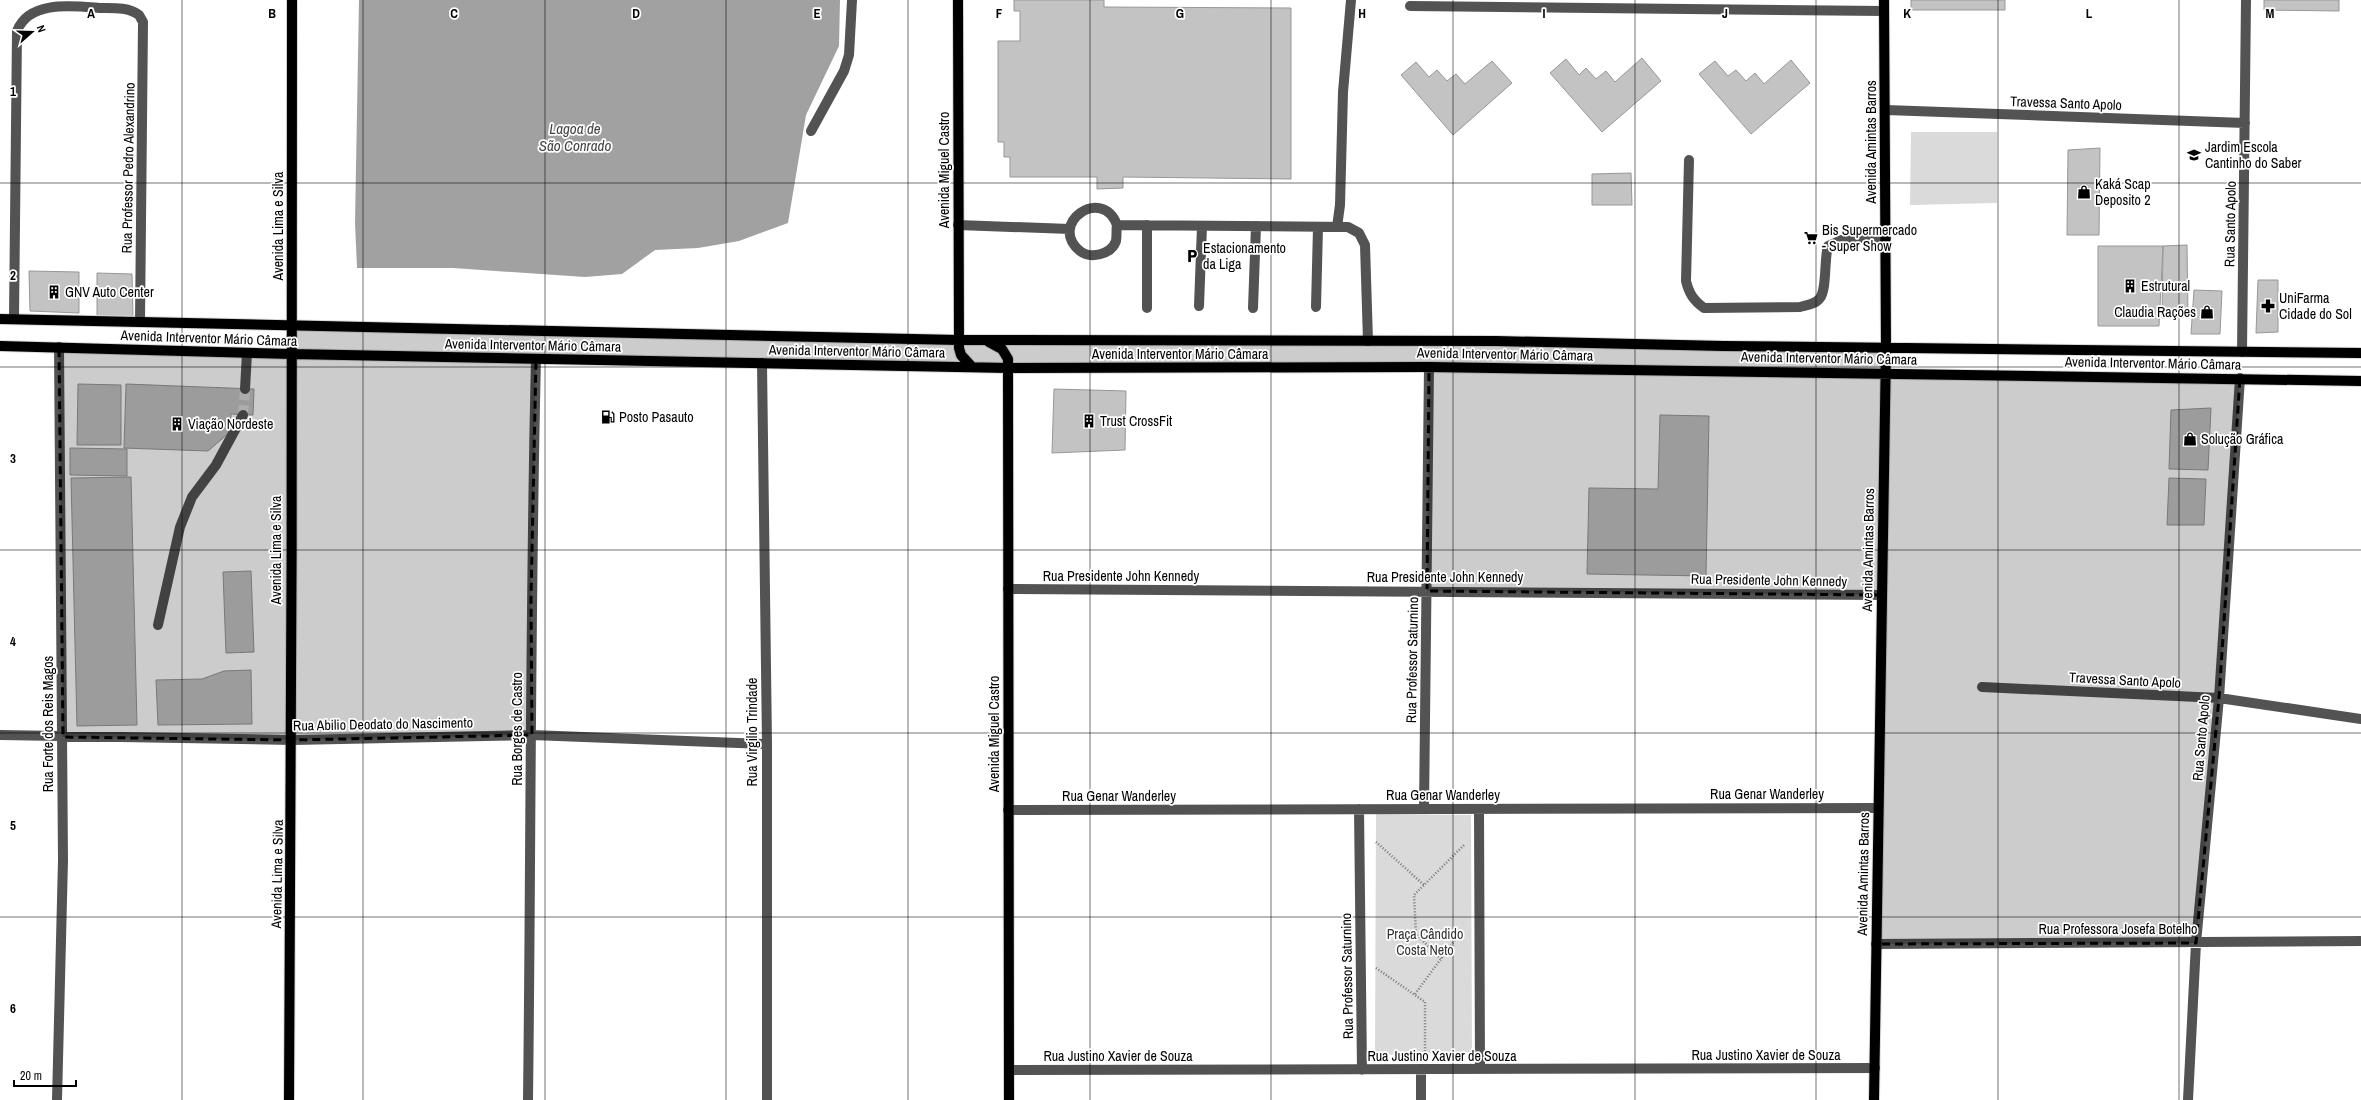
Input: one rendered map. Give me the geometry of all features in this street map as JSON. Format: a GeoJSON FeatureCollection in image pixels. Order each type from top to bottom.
{"type":"FeatureCollection","features":[{"type":"Feature","properties":{"kind":"main road","name":"Avenida Lima e Silva"},"geometry":{"type":"LineString","coordinates":[[289,1100],[293,740],[290,597],[292,0]]}},
{"type":"Feature","properties":{"kind":"main road","name":"Avenida Miguel Castro"},"geometry":{"type":"LineString","coordinates":[[958,0],[958,340],[961,355],[972,367]]}},
{"type":"Feature","properties":{"kind":"main road","name":"Avenida Amintas Barros"},"geometry":{"type":"LineString","coordinates":[[1874,1100],[1877,808],[1886,348],[1886,110],[1884,0]]}},
{"type":"Feature","properties":{"kind":"main road","name":"Avenida Interventor Mário Câmara"},"geometry":{"type":"LineString","coordinates":[[0,319],[958,340],[1504,341],[1886,348],[2361,353]]}},
{"type":"Feature","properties":{"kind":"main road","name":"Avenida Miguel Castro"},"geometry":{"type":"LineString","coordinates":[[983,340],[998,346],[1006,353],[1008,368],[1009,1100]]}},
{"type":"Feature","properties":{"kind":"main road","name":"Avenida Interventor Mário Câmara"},"geometry":{"type":"LineString","coordinates":[[0,346],[290,354],[1008,368],[1428,367],[2361,381]]}},
{"type":"Feature","properties":{"kind":"street"},"geometry":{"type":"LineString","coordinates":[[811,131],[844,70],[849,55],[852,0]]}},
{"type":"Feature","properties":{"kind":"street"},"geometry":{"type":"LineString","coordinates":[[1337,227],[1340,205],[1343,92],[1351,0]]}},
{"type":"Feature","properties":{"kind":"street","name":"Rua Santo Apolo"},"geometry":{"type":"LineString","coordinates":[[2242,352],[2246,0]]}},
{"type":"Feature","properties":{"kind":"street"},"geometry":{"type":"LineString","coordinates":[[14,319],[17,34],[20,25],[28,16],[65,3]]}},
{"type":"Feature","properties":{"kind":"street","name":"Rua Professor Pedro Alexandrino"},"geometry":{"type":"LineString","coordinates":[[65,3],[128,10],[139,15],[143,28],[140,322]]}},
{"type":"Feature","properties":{"kind":"street"},"geometry":{"type":"LineString","coordinates":[[1410,6],[1884,11]]}},
{"type":"Feature","properties":{"kind":"street","name":"Travessa Santo Apolo"},"geometry":{"type":"LineString","coordinates":[[1886,110],[2245,123]]}},
{"type":"Feature","properties":{"kind":"street"},"geometry":{"type":"LineString","coordinates":[[1689,160],[1686,281],[1689,292],[1695,302],[1704,308],[1800,307],[1811,304],[1820,298],[1823,289],[1825,256],[1828,246],[1846,238],[1886,238]]}},
{"type":"Feature","properties":{"kind":"street"},"geometry":{"type":"LineString","coordinates":[[1089,208],[1100,209],[1109,214],[1117,225],[1116,241],[1108,251],[1096,256],[1084,254],[1075,247],[1070,237],[1070,228],[1079,212],[1089,208]]}},
{"type":"Feature","properties":{"kind":"street"},"geometry":{"type":"LineString","coordinates":[[958,225],[1070,228]]}},
{"type":"Feature","properties":{"kind":"street"},"geometry":{"type":"LineString","coordinates":[[1117,225],[1348,227],[1359,233],[1365,246],[1368,341]]}},
{"type":"Feature","properties":{"kind":"street"},"geometry":{"type":"LineString","coordinates":[[1147,226],[1147,308]]}},
{"type":"Feature","properties":{"kind":"street"},"geometry":{"type":"LineString","coordinates":[[1199,306],[1202,226]]}},
{"type":"Feature","properties":{"kind":"street"},"geometry":{"type":"LineString","coordinates":[[1254,308],[1256,226]]}},
{"type":"Feature","properties":{"kind":"street"},"geometry":{"type":"LineString","coordinates":[[1316,307],[1318,227]]}},
{"type":"Feature","properties":{"kind":"street","name":"Rua Forte dos Reis Magos"},"geometry":{"type":"LineString","coordinates":[[57,1100],[63,860],[59,347]]}},
{"type":"Feature","properties":{"kind":"street"},"geometry":{"type":"LineString","coordinates":[[245,388],[247,353]]}},
{"type":"Feature","properties":{"kind":"street","name":"Rua Borges de Castro"},"geometry":{"type":"LineString","coordinates":[[528,1100],[532,735],[530,600],[536,359]]}},
{"type":"Feature","properties":{"kind":"street","name":"Rua Virgilio Trindade"},"geometry":{"type":"LineString","coordinates":[[762,363],[767,744],[766,1100]]}},
{"type":"Feature","properties":{"kind":"street","name":"Rua Professor Saturnino"},"geometry":{"type":"LineString","coordinates":[[1424,809],[1428,367]]}},
{"type":"Feature","properties":{"kind":"street","name":"Rua Santo Apolo"},"geometry":{"type":"LineString","coordinates":[[2188,1100],[2196,943],[2218,698],[2240,378]]}},
{"type":"Feature","properties":{"kind":"street"},"geometry":{"type":"LineString","coordinates":[[158,625],[180,528],[192,497],[216,465],[243,415]]}},
{"type":"Feature","properties":{"kind":"street","name":"Rua Presidente John Kennedy"},"geometry":{"type":"LineString","coordinates":[[1008,589],[1427,590],[1882,595]]}},
{"type":"Feature","properties":{"kind":"street","name":"Travessa Santo Apolo"},"geometry":{"type":"LineString","coordinates":[[1982,687],[2218,698],[2361,719]]}},
{"type":"Feature","properties":{"kind":"street","name":"Rua Abilio Deodato do Nascimento"},"geometry":{"type":"LineString","coordinates":[[0,735],[293,740],[532,735],[767,744]]}},
{"type":"Feature","properties":{"kind":"street","name":"Rua Genar Wanderley"},"geometry":{"type":"LineString","coordinates":[[1008,810],[1877,808]]}},
{"type":"Feature","properties":{"kind":"street","name":"Rua Professor Saturnino"},"geometry":{"type":"LineString","coordinates":[[1359,809],[1362,1070]]}},
{"type":"Feature","properties":{"kind":"street"},"geometry":{"type":"LineString","coordinates":[[1479,809],[1480,1069]]}},
{"type":"Feature","properties":{"kind":"street","name":"Rua Professora Josefa Botelho"},"geometry":{"type":"LineString","coordinates":[[1876,944],[2361,941]]}},
{"type":"Feature","properties":{"kind":"street","name":"Rua Justino Xavier de Souza"},"geometry":{"type":"LineString","coordinates":[[1008,1070],[1875,1068]]}},
{"type":"Feature","properties":{"kind":"street"},"geometry":{"type":"LineString","coordinates":[[1421,1069],[1421,1100]]}},
{"type":"Feature","properties":{"kind":"path"},"geometry":{"type":"LineString","coordinates":[[1376,842],[1424,885]]}},
{"type":"Feature","properties":{"kind":"path"},"geometry":{"type":"LineString","coordinates":[[1441,959],[1416,934],[1414,895],[1466,843]]}},
{"type":"Feature","properties":{"kind":"path"},"geometry":{"type":"LineString","coordinates":[[1415,994],[1467,923]]}},
{"type":"Feature","properties":{"kind":"path"},"geometry":{"type":"LineString","coordinates":[[1376,968],[1425,1002],[1425,1054]]}},
{"type":"Feature","properties":{"kind":"highlighted area"},"geometry":{"type":"Polygon","coordinates":[[[292,325],[959,340],[1496,341],[1886,348],[1885,373],[2240,378],[2219,698],[2196,943],[1876,944],[1881,595],[1427,591],[1429,367],[1008,368],[536,359],[531,600],[532,735],[293,740],[63,737],[59,347],[291,354],[292,325]]]}},
{"type":"Feature","properties":{"kind":"green space"},"geometry":{"type":"Polygon","coordinates":[[[1911,132],[1997,132],[1997,203],[1910,205],[1911,132]]]}},
{"type":"Feature","properties":{"kind":"green space","name":"Praça Cândido Costa Neto"},"geometry":{"type":"Polygon","coordinates":[[[1376,814],[1471,815],[1472,1052],[1375,1055],[1376,814]]]}},
{"type":"Feature","properties":{"kind":"water","name":"Lagoa de São Conrado"},"geometry":{"type":"Polygon","coordinates":[[[359,0],[840,0],[839,46],[806,115],[788,223],[739,241],[698,248],[655,250],[622,274],[585,277],[453,268],[357,268],[355,223],[359,0]]]}},
{"type":"Feature","properties":{"kind":"building"},"geometry":{"type":"Polygon","coordinates":[[[1014,0],[1104,0],[1104,7],[1291,8],[1291,179],[1123,177],[1123,188],[1097,189],[1097,177],[1010,177],[1010,157],[1004,157],[1004,142],[998,142],[998,41],[1020,41],[1020,11],[1014,11],[1014,0]]]}},
{"type":"Feature","properties":{"kind":"building"},"geometry":{"type":"Polygon","coordinates":[[[1911,0],[2005,0],[2005,10],[1911,10],[1911,0]]]}},
{"type":"Feature","properties":{"kind":"building"},"geometry":{"type":"Polygon","coordinates":[[[2264,0],[2339,0],[2339,11],[2264,10],[2264,0]]]}},
{"type":"Feature","properties":{"kind":"building"},"geometry":{"type":"Polygon","coordinates":[[[1642,58],[1661,81],[1602,132],[1550,73],[1566,59],[1579,75],[1586,68],[1596,79],[1606,71],[1615,82],[1642,58]]]}},
{"type":"Feature","properties":{"kind":"building"},"geometry":{"type":"Polygon","coordinates":[[[1791,60],[1810,83],[1751,134],[1699,74],[1715,61],[1728,76],[1736,70],[1746,81],[1755,73],[1764,84],[1791,60]]]}},
{"type":"Feature","properties":{"kind":"building"},"geometry":{"type":"Polygon","coordinates":[[[1492,61],[1512,83],[1453,135],[1401,75],[1416,62],[1429,77],[1437,70],[1447,81],[1456,74],[1465,84],[1492,61]]]}},
{"type":"Feature","properties":{"kind":"building","name":"Kaká Scap Deposito 2"},"geometry":{"type":"Polygon","coordinates":[[[2100,148],[2099,235],[2067,235],[2068,150],[2100,148]]]}},
{"type":"Feature","properties":{"kind":"building"},"geometry":{"type":"Polygon","coordinates":[[[1631,173],[1632,205],[1592,205],[1592,174],[1631,173]]]}},
{"type":"Feature","properties":{"kind":"building"},"geometry":{"type":"Polygon","coordinates":[[[2187,245],[2188,317],[2162,318],[2163,246],[2187,245]]]}},
{"type":"Feature","properties":{"kind":"building","name":"Estrutural"},"geometry":{"type":"Polygon","coordinates":[[[2098,246],[2163,246],[2159,326],[2098,326],[2098,246]]]}},
{"type":"Feature","properties":{"kind":"building","name":"GNV Auto Center"},"geometry":{"type":"Polygon","coordinates":[[[29,271],[79,272],[79,313],[30,311],[29,271]]]}},
{"type":"Feature","properties":{"kind":"building"},"geometry":{"type":"Polygon","coordinates":[[[97,273],[132,274],[133,317],[97,316],[97,273]]]}},
{"type":"Feature","properties":{"kind":"building","name":"UniFarma Cidade do Sol"},"geometry":{"type":"Polygon","coordinates":[[[2258,280],[2278,280],[2278,332],[2256,333],[2258,280]]]}},
{"type":"Feature","properties":{"kind":"building","name":"Claudia Rações"},"geometry":{"type":"Polygon","coordinates":[[[2194,290],[2222,291],[2220,334],[2191,334],[2194,290]]]}},
{"type":"Feature","properties":{"kind":"building"},"geometry":{"type":"Polygon","coordinates":[[[78,384],[121,385],[121,445],[77,445],[78,384]]]}},
{"type":"Feature","properties":{"kind":"building","name":"Viação Nordeste"},"geometry":{"type":"Polygon","coordinates":[[[126,384],[254,389],[253,415],[231,414],[230,432],[208,451],[124,448],[126,384]]]}},
{"type":"Feature","properties":{"kind":"building","name":"Trust CrossFit"},"geometry":{"type":"Polygon","coordinates":[[[1054,389],[1126,391],[1125,450],[1052,453],[1054,389]]]}},
{"type":"Feature","properties":{"kind":"building","name":"Solução Gráfica"},"geometry":{"type":"Polygon","coordinates":[[[2211,408],[2208,470],[2169,469],[2171,410],[2211,408]]]}},
{"type":"Feature","properties":{"kind":"building"},"geometry":{"type":"Polygon","coordinates":[[[1660,415],[1709,416],[1706,576],[1587,574],[1589,488],[1658,489],[1660,415]]]}},
{"type":"Feature","properties":{"kind":"building"},"geometry":{"type":"Polygon","coordinates":[[[70,448],[127,449],[127,476],[70,475],[70,448]]]}},
{"type":"Feature","properties":{"kind":"building"},"geometry":{"type":"Polygon","coordinates":[[[131,477],[137,725],[77,726],[71,478],[131,477]]]}},
{"type":"Feature","properties":{"kind":"building"},"geometry":{"type":"Polygon","coordinates":[[[2169,478],[2206,479],[2204,525],[2167,525],[2169,478]]]}},
{"type":"Feature","properties":{"kind":"building"},"geometry":{"type":"Polygon","coordinates":[[[251,571],[254,652],[226,653],[223,572],[251,571]]]}},
{"type":"Feature","properties":{"kind":"building"},"geometry":{"type":"Polygon","coordinates":[[[251,670],[252,724],[158,725],[156,680],[202,679],[224,671],[251,670]]]}},
{"type":"Feature","properties":{"kind":"tunnel"},"geometry":{"type":"LineString","coordinates":[[243,415],[245,389]]}},
{"type":"Feature","properties":{"kind":"place","name":"Jardim Escola Cantinho do Saber"},"geometry":{"type":"Point","coordinates":[2194,155]}},
{"type":"Feature","properties":{"kind":"place","name":"Kaká Scap Deposito 2"},"geometry":{"type":"Point","coordinates":[2084,192]}},
{"type":"Feature","properties":{"kind":"place","name":"Bis Supermercado - Super Show"},"geometry":{"type":"Point","coordinates":[1811,238]}},
{"type":"Feature","properties":{"kind":"place","name":"Estacionamento da Liga"},"geometry":{"type":"Point","coordinates":[1192,256]}},
{"type":"Feature","properties":{"kind":"place","name":"Estrutural"},"geometry":{"type":"Point","coordinates":[2130,286]}},
{"type":"Feature","properties":{"kind":"place","name":"GNV Auto Center"},"geometry":{"type":"Point","coordinates":[54,292]}},
{"type":"Feature","properties":{"kind":"place","name":"UniFarma Cidade do Sol"},"geometry":{"type":"Point","coordinates":[2268,306]}},
{"type":"Feature","properties":{"kind":"place","name":"Claudia Rações"},"geometry":{"type":"Point","coordinates":[2207,312]}},
{"type":"Feature","properties":{"kind":"place","name":"Posto Pasauto"},"geometry":{"type":"Point","coordinates":[608,417]}},
{"type":"Feature","properties":{"kind":"place","name":"Trust CrossFit"},"geometry":{"type":"Point","coordinates":[1089,421]}},
{"type":"Feature","properties":{"kind":"place","name":"Viação Nordeste"},"geometry":{"type":"Point","coordinates":[177,424]}},
{"type":"Feature","properties":{"kind":"place","name":"Solução Gráfica"},"geometry":{"type":"Point","coordinates":[2190,439]}}]}
